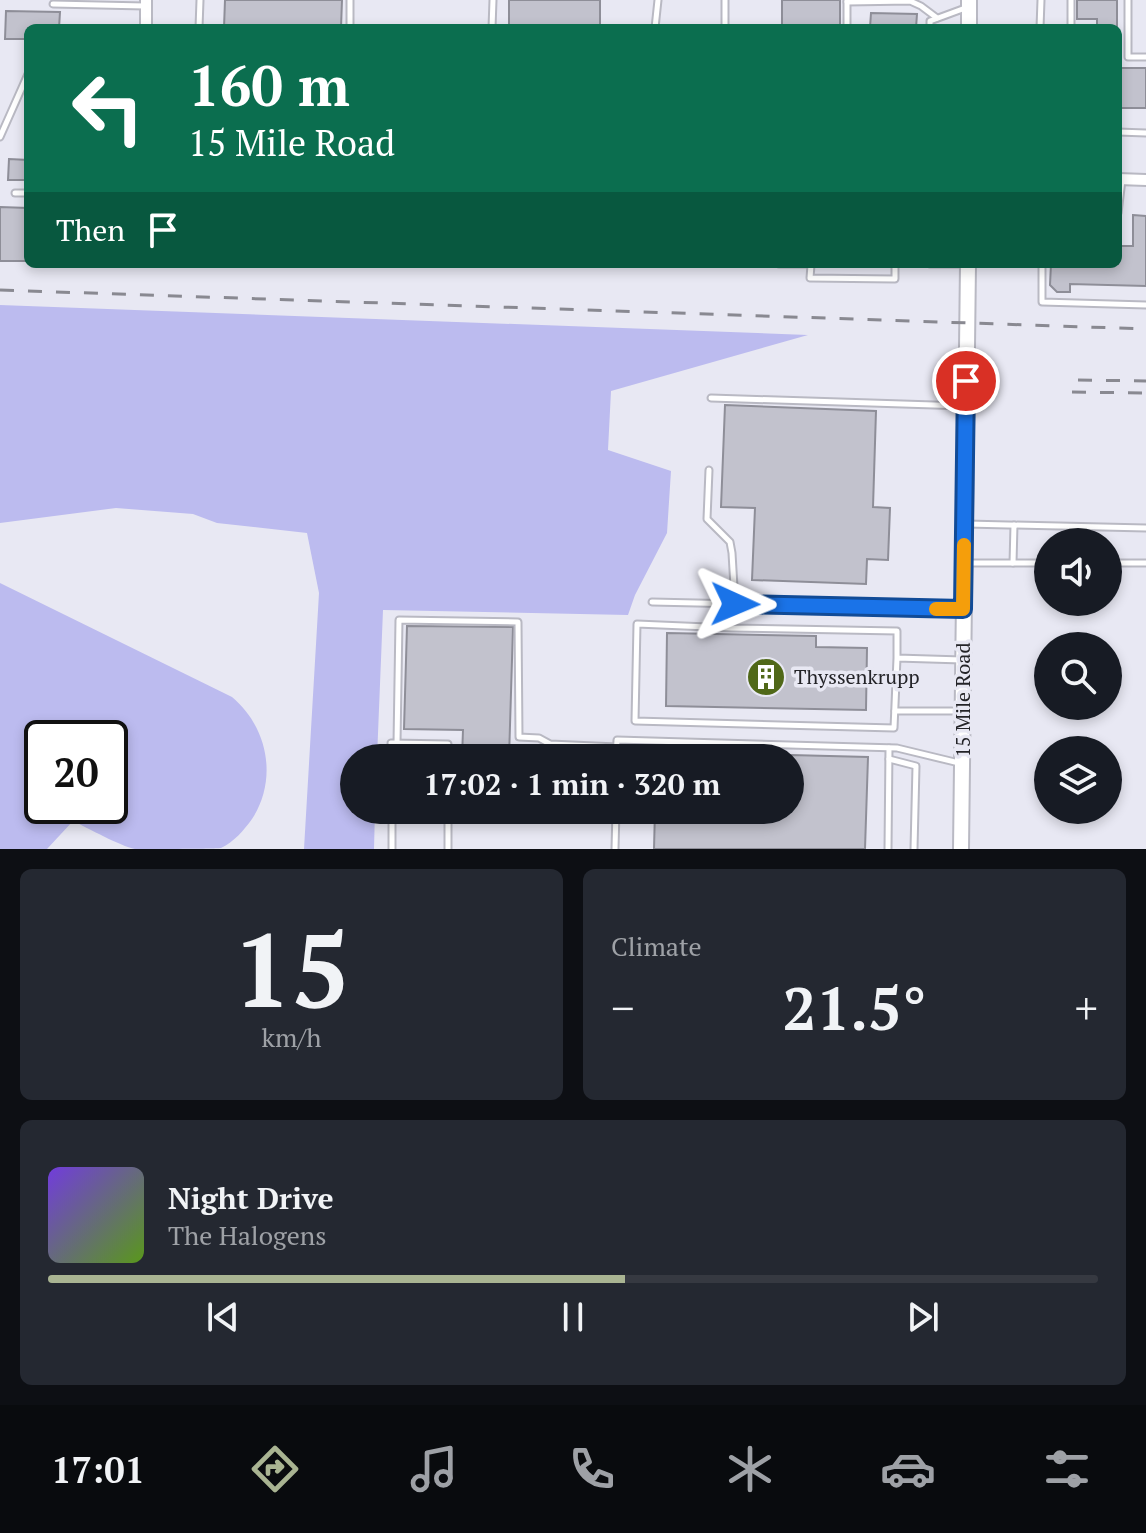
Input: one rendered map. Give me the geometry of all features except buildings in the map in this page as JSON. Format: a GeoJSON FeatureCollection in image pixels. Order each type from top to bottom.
{"type":"FeatureCollection","features":[{"type":"Feature","properties":{"kind":"main road","name":"15 Mile Road"},"geometry":{"type":"LineString","coordinates":[[961,849],[968,268]]}},
{"type":"Feature","properties":{"kind":"street"},"geometry":{"type":"LineString","coordinates":[[146,3],[146,24]]}},
{"type":"Feature","properties":{"kind":"street"},"geometry":{"type":"LineString","coordinates":[[1122,179],[1146,180]]}},
{"type":"Feature","properties":{"kind":"lane"},"geometry":{"type":"LineString","coordinates":[[199,24],[200,0]]}},
{"type":"Feature","properties":{"kind":"lane"},"geometry":{"type":"LineString","coordinates":[[350,0],[350,24]]}},
{"type":"Feature","properties":{"kind":"lane"},"geometry":{"type":"LineString","coordinates":[[492,24],[493,0]]}},
{"type":"Feature","properties":{"kind":"lane"},"geometry":{"type":"LineString","coordinates":[[655,24],[658,0]]}},
{"type":"Feature","properties":{"kind":"lane"},"geometry":{"type":"LineString","coordinates":[[725,0],[725,24]]}},
{"type":"Feature","properties":{"kind":"lane"},"geometry":{"type":"LineString","coordinates":[[1040,24],[1041,0]]}},
{"type":"Feature","properties":{"kind":"lane"},"geometry":{"type":"LineString","coordinates":[[1071,0],[1071,24]]}},
{"type":"Feature","properties":{"kind":"lane"},"geometry":{"type":"LineString","coordinates":[[1128,0],[1128,57],[1146,57]]}},
{"type":"Feature","properties":{"kind":"lane"},"geometry":{"type":"LineString","coordinates":[[847,24],[847,1],[910,1],[937,18]]}},
{"type":"Feature","properties":{"kind":"lane"},"geometry":{"type":"LineString","coordinates":[[53,4],[146,3]]}},
{"type":"Feature","properties":{"kind":"lane"},"geometry":{"type":"LineString","coordinates":[[930,24],[930,21],[969,4]]}},
{"type":"Feature","properties":{"kind":"lane"},"geometry":{"type":"LineString","coordinates":[[0,137],[24,83]]}},
{"type":"Feature","properties":{"kind":"lane"},"geometry":{"type":"LineString","coordinates":[[1122,132],[1146,133]]}},
{"type":"Feature","properties":{"kind":"lane"},"geometry":{"type":"LineString","coordinates":[[15,193],[24,193]]}},
{"type":"Feature","properties":{"kind":"lane"},"geometry":{"type":"LineString","coordinates":[[811,268],[810,278],[895,279],[895,268]]}},
{"type":"Feature","properties":{"kind":"lane"},"geometry":{"type":"LineString","coordinates":[[1042,268],[1042,302],[1146,305]]}},
{"type":"Feature","properties":{"kind":"lane"},"geometry":{"type":"LineString","coordinates":[[711,398],[966,406]]}},
{"type":"Feature","properties":{"kind":"lane"},"geometry":{"type":"LineString","coordinates":[[709,470],[707,519],[730,542],[735,604]]}},
{"type":"Feature","properties":{"kind":"lane"},"geometry":{"type":"LineString","coordinates":[[964,524],[1146,528]]}},
{"type":"Feature","properties":{"kind":"lane"},"geometry":{"type":"LineString","coordinates":[[1013,563],[1014,525]]}},
{"type":"Feature","properties":{"kind":"lane"},"geometry":{"type":"LineString","coordinates":[[964,563],[1034,563]]}},
{"type":"Feature","properties":{"kind":"lane"},"geometry":{"type":"LineString","coordinates":[[1122,563],[1146,563]]}},
{"type":"Feature","properties":{"kind":"lane"},"geometry":{"type":"LineString","coordinates":[[652,602],[963,609]]}},
{"type":"Feature","properties":{"kind":"lane"},"geometry":{"type":"LineString","coordinates":[[397,743],[399,620],[518,622],[519,737],[539,738],[550,744]]}},
{"type":"Feature","properties":{"kind":"lane"},"geometry":{"type":"LineString","coordinates":[[637,624],[897,631],[897,658],[894,728],[635,721],[637,624]]}},
{"type":"Feature","properties":{"kind":"lane"},"geometry":{"type":"LineString","coordinates":[[897,658],[963,660]]}},
{"type":"Feature","properties":{"kind":"lane"},"geometry":{"type":"LineString","coordinates":[[895,711],[964,711]]}},
{"type":"Feature","properties":{"kind":"lane"},"geometry":{"type":"LineString","coordinates":[[617,744],[617,740],[753,744]]}},
{"type":"Feature","properties":{"kind":"lane"},"geometry":{"type":"LineString","coordinates":[[391,744],[448,744]]}},
{"type":"Feature","properties":{"kind":"lane"},"geometry":{"type":"LineString","coordinates":[[804,746],[897,748],[963,764]]}},
{"type":"Feature","properties":{"kind":"lane"},"geometry":{"type":"LineString","coordinates":[[888,849],[889,748]]}},
{"type":"Feature","properties":{"kind":"lane"},"geometry":{"type":"LineString","coordinates":[[889,759],[916,766],[914,849]]}},
{"type":"Feature","properties":{"kind":"lane"},"geometry":{"type":"LineString","coordinates":[[392,824],[392,849]]}},
{"type":"Feature","properties":{"kind":"lane"},"geometry":{"type":"LineString","coordinates":[[448,824],[448,849]]}},
{"type":"Feature","properties":{"kind":"lane"},"geometry":{"type":"LineString","coordinates":[[615,849],[616,824]]}},
{"type":"Feature","properties":{"kind":"shaded area"},"geometry":{"type":"Polygon","coordinates":[[[0,305],[808,335],[611,391],[608,450],[671,471],[667,533],[628,615],[383,610],[378,744],[340,744],[340,824],[375,824],[374,849],[304,849],[319,593],[307,533],[217,523],[193,514],[116,508],[0,523],[0,305]]]}},
{"type":"Feature","properties":{"kind":"shaded area"},"geometry":{"type":"Polygon","coordinates":[[[0,583],[232,697],[254,723],[265,754],[267,771],[260,804],[252,819],[230,842],[221,848],[135,849],[79,824],[128,824],[128,720],[24,720],[24,824],[70,824],[47,849],[0,849],[0,583]]]}},
{"type":"Feature","properties":{"kind":"railway"},"geometry":{"type":"LineString","coordinates":[[0,290],[1146,329]]}},
{"type":"Feature","properties":{"kind":"railway"},"geometry":{"type":"LineString","coordinates":[[1078,380],[1146,381]]}},
{"type":"Feature","properties":{"kind":"railway"},"geometry":{"type":"LineString","coordinates":[[1072,392],[1146,393]]}},
{"type":"Feature","properties":{"kind":"slow traffic"},"geometry":{"type":"LineString","coordinates":[[936,609],[963,609],[964,545]]}},
{"type":"Feature","properties":{"kind":"place","name":"Thyssenkrupp"},"geometry":{"type":"Point","coordinates":[766,677]}},
{"type":"Feature","properties":{"kind":"route"},"geometry":{"type":"LineString","coordinates":[[735,604],[963,609],[966,381]]}}]}
